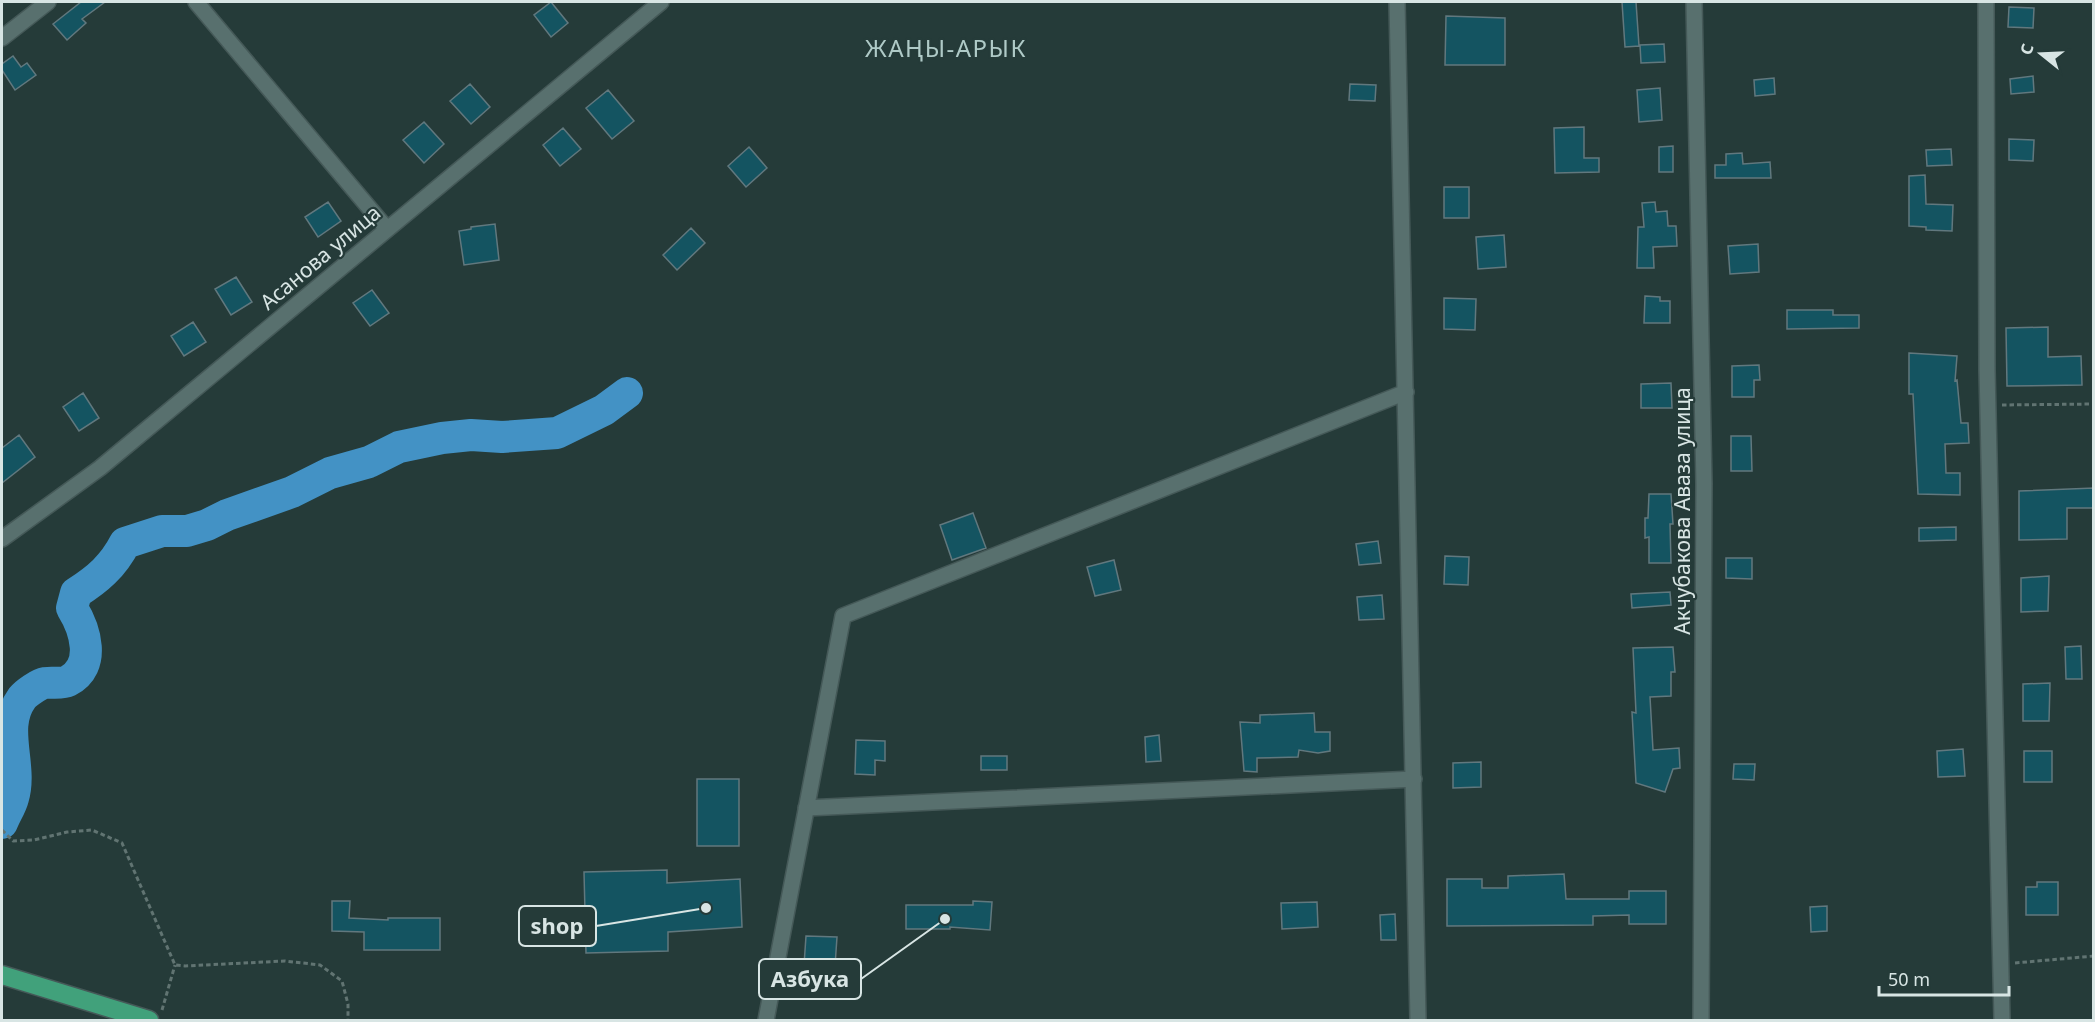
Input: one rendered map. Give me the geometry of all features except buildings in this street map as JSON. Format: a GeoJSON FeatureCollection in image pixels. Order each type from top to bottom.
{"type":"FeatureCollection","features":[{"type":"Feature","properties":{"kind":"highway"},"geometry":{"type":"LineString","coordinates":[[2,975],[149,1020]]}},
{"type":"Feature","properties":{"kind":"street"},"geometry":{"type":"LineString","coordinates":[[2,38],[48,2]]}},
{"type":"Feature","properties":{"kind":"street"},"geometry":{"type":"LineString","coordinates":[[196,2],[387,229]]}},
{"type":"Feature","properties":{"kind":"street","name":"Асанова улица"},"geometry":{"type":"LineString","coordinates":[[2,539],[100,468],[661,2]]}},
{"type":"Feature","properties":{"kind":"street"},"geometry":{"type":"LineString","coordinates":[[1397,2],[1418,1020]]}},
{"type":"Feature","properties":{"kind":"street","name":"Акчубакова Аваза улица"},"geometry":{"type":"LineString","coordinates":[[1694,2],[1704,484],[1701,1020]]}},
{"type":"Feature","properties":{"kind":"street"},"geometry":{"type":"LineString","coordinates":[[1986,2],[1987,405],[2002,1020]]}},
{"type":"Feature","properties":{"kind":"street"},"geometry":{"type":"LineString","coordinates":[[766,1020],[843,616],[1406,392]]}},
{"type":"Feature","properties":{"kind":"street"},"geometry":{"type":"LineString","coordinates":[[806,808],[1414,779]]}},
{"type":"Feature","properties":{"kind":"path"},"geometry":{"type":"LineString","coordinates":[[1987,405],[2094,404]]}},
{"type":"Feature","properties":{"kind":"path"},"geometry":{"type":"LineString","coordinates":[[2,830],[12,841],[34,840],[67,832],[92,830],[122,843],[175,965],[159,1020]]}},
{"type":"Feature","properties":{"kind":"path"},"geometry":{"type":"LineString","coordinates":[[2001,964],[2094,956]]}},
{"type":"Feature","properties":{"kind":"path"},"geometry":{"type":"LineString","coordinates":[[175,965],[285,961],[320,965],[342,981],[348,1004],[348,1020]]}},
{"type":"Feature","properties":{"kind":"waterway"},"geometry":{"type":"LineString","coordinates":[[2,823],[12,801],[15,785],[12,734],[16,710],[22,698],[39,685],[68,681],[83,666],[86,647],[84,636],[72,608],[76,593],[104,571],[125,543],[162,531],[187,531],[207,525],[227,515],[292,492],[330,473],[369,462],[399,447],[442,438],[471,435],[502,437],[557,433],[604,410],[627,393]]}},
{"type":"Feature","properties":{"kind":"place","name":"shop"},"geometry":{"type":"Point","coordinates":[706,908]}},
{"type":"Feature","properties":{"kind":"place","name":"Азбука"},"geometry":{"type":"Point","coordinates":[945,919]}},
{"type":"Feature","properties":{"kind":"district","name":"ЖАҢЫ-АРЫК"},"geometry":{"type":"Point","coordinates":[946,47]}}]}
